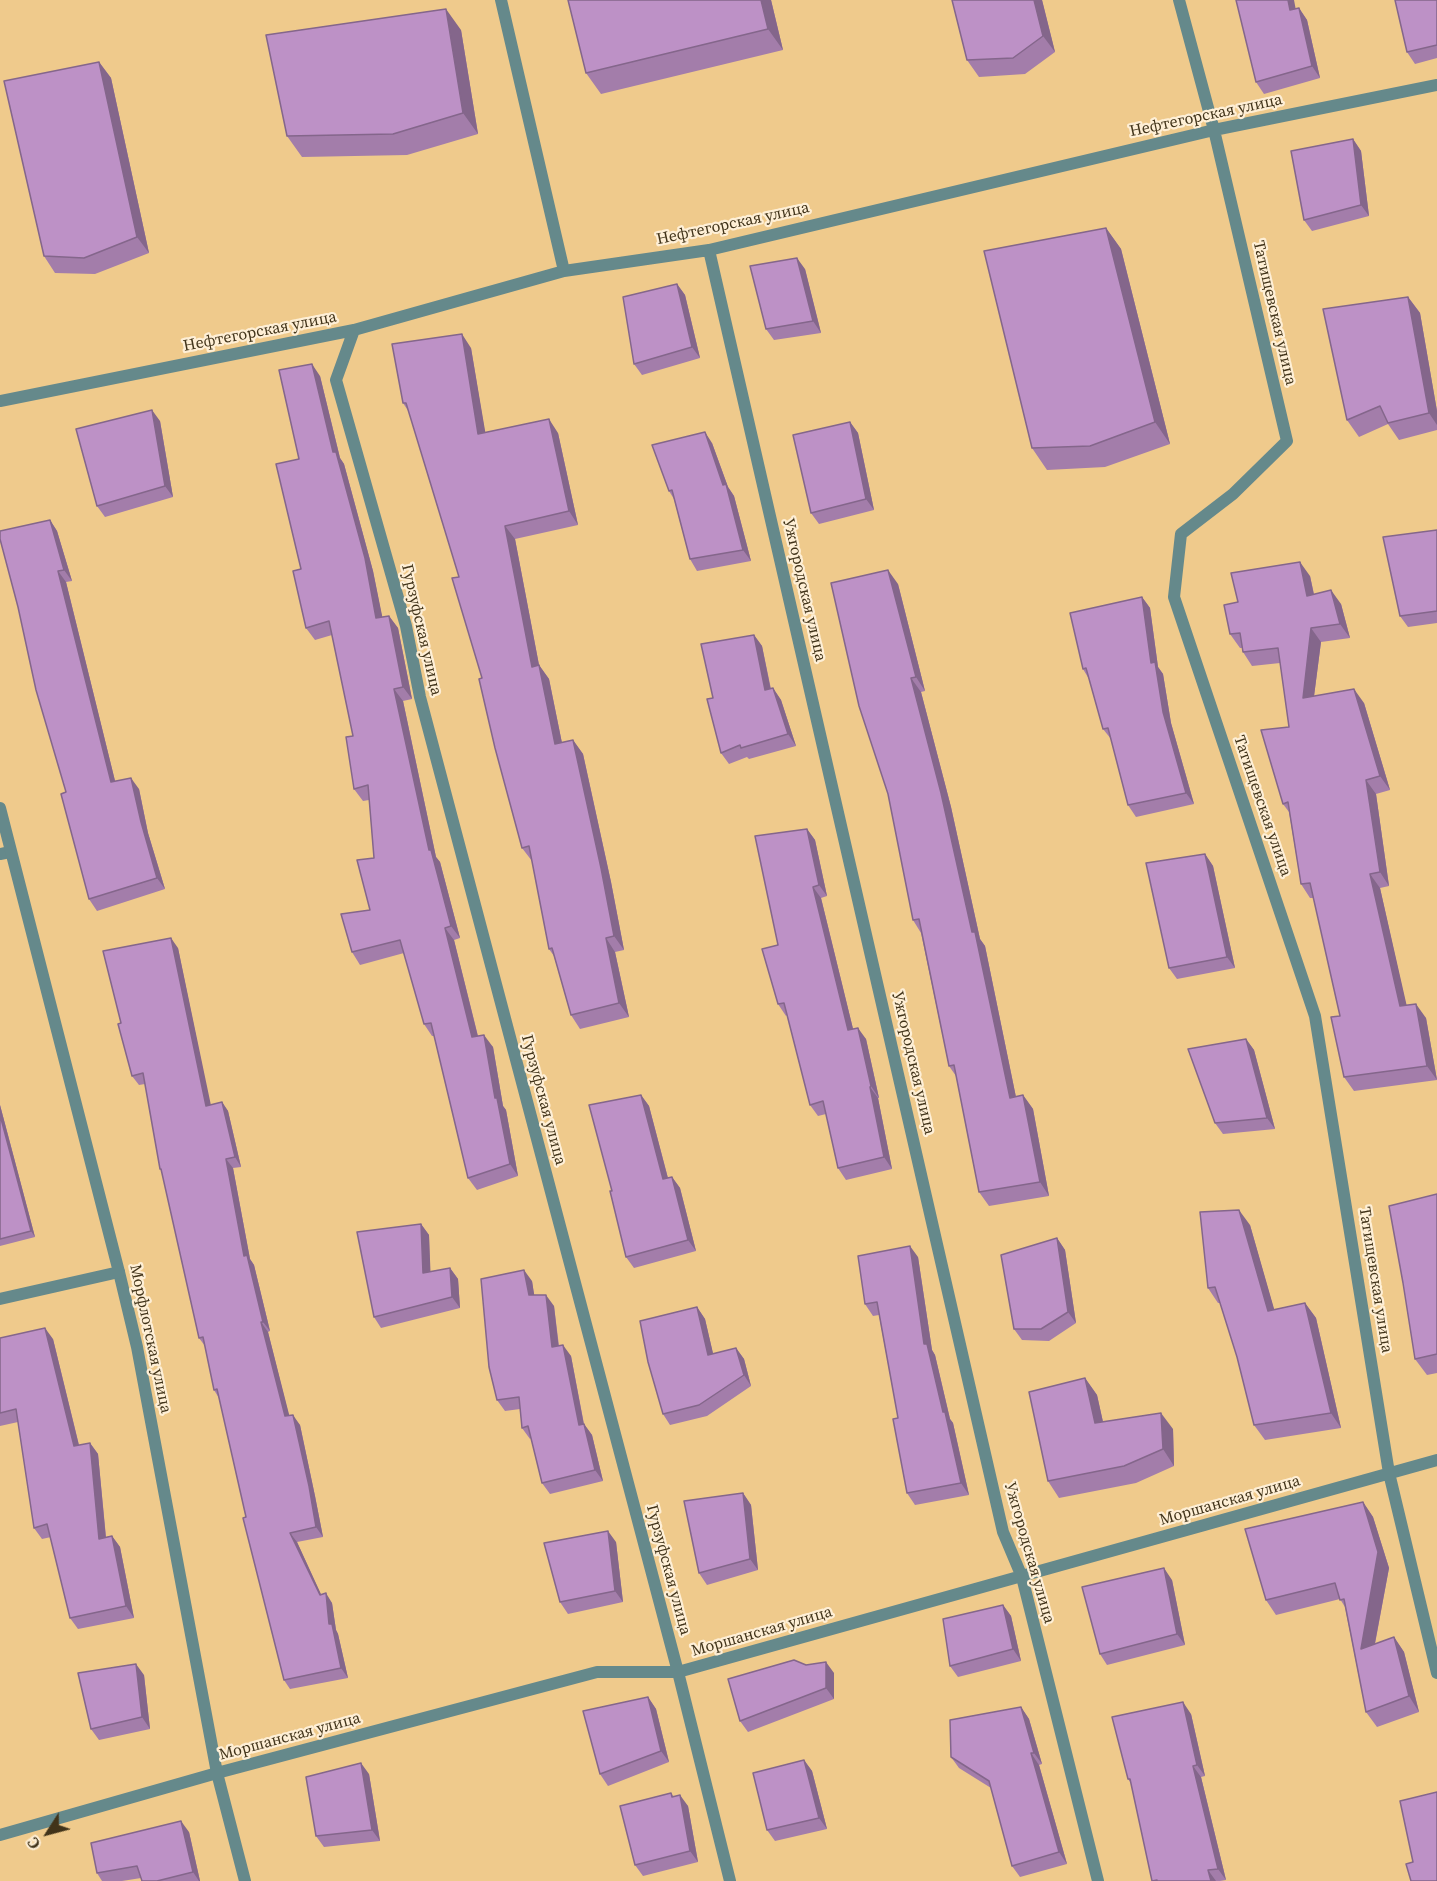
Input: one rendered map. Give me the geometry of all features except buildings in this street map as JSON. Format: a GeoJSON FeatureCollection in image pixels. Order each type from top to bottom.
{"type":"FeatureCollection","features":[{"type":"Feature","properties":{"kind":"street"},"geometry":{"type":"LineString","coordinates":[[501,0],[564,271]]}},
{"type":"Feature","properties":{"kind":"street","name":"Татищевская улица"},"geometry":{"type":"LineString","coordinates":[[1179,0],[1214,130],[1287,441],[1233,494],[1181,534],[1174,597],[1315,1016],[1389,1473],[1437,1673]]}},
{"type":"Feature","properties":{"kind":"street","name":"Нефтегорская улица"},"geometry":{"type":"LineString","coordinates":[[0,401],[354,330],[564,271],[710,249],[1214,130],[1437,85]]}},
{"type":"Feature","properties":{"kind":"street","name":"Ужгородская улица"},"geometry":{"type":"LineString","coordinates":[[710,249],[1003,1532],[1022,1577],[1098,1881]]}},
{"type":"Feature","properties":{"kind":"street","name":"Гурзуфская улица"},"geometry":{"type":"LineString","coordinates":[[354,330],[336,380],[406,626],[420,697],[678,1672],[730,1881]]}},
{"type":"Feature","properties":{"kind":"street","name":"Морфлотская улица"},"geometry":{"type":"LineString","coordinates":[[0,808],[5,853],[119,1272],[137,1347],[217,1773],[245,1881]]}},
{"type":"Feature","properties":{"kind":"street"},"geometry":{"type":"LineString","coordinates":[[0,1299],[119,1272]]}},
{"type":"Feature","properties":{"kind":"street","name":"Моршанская улица"},"geometry":{"type":"LineString","coordinates":[[0,1835],[217,1773],[597,1672],[678,1672],[1437,1460]]}}]}
